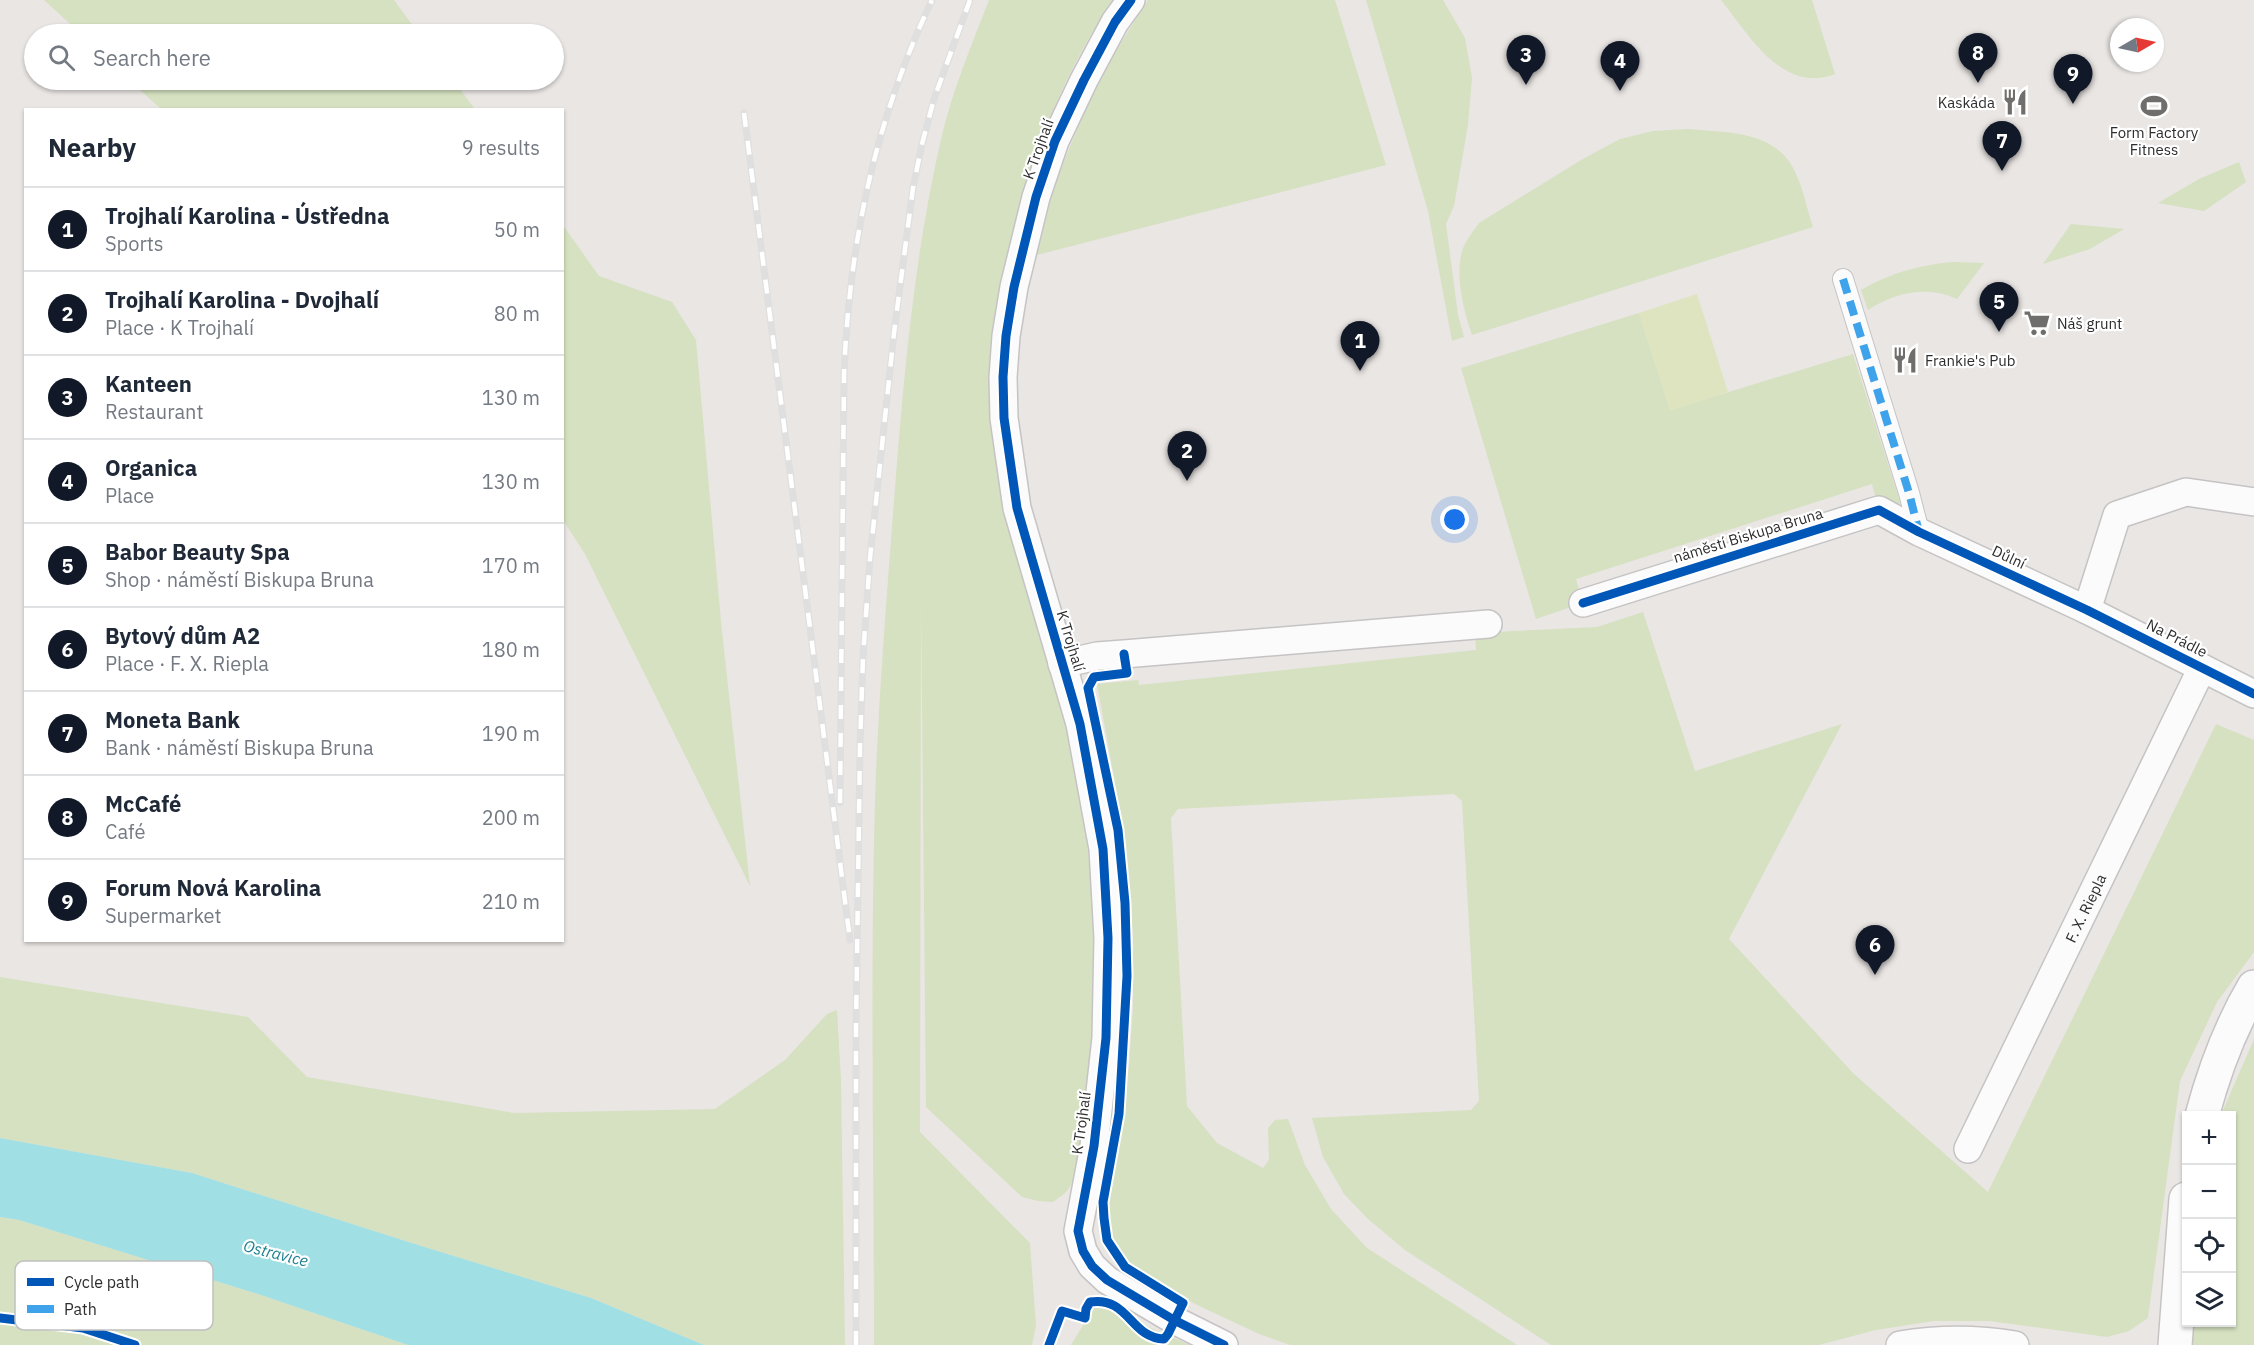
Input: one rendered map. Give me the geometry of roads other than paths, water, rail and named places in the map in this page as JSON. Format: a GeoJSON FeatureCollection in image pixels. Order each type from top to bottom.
{"type":"FeatureCollection","features":[{"type":"Feature","properties":{"kind":"street","name":"K Trojhalí"},"geometry":{"type":"LineString","coordinates":[[1131,0],[1115,22],[1084,80],[1055,141],[1036,197],[1021,255],[1006,336],[1003,377],[1004,418],[1017,508],[1080,724],[1103,849],[1108,938],[1108,998],[1094,1146],[1078,1231],[1083,1251],[1092,1266],[1107,1280],[1174,1320],[1224,1345]]}},
{"type":"Feature","properties":{"kind":"street"},"geometry":{"type":"LineString","coordinates":[[1843,279],[1906,482],[1919,532]]}},
{"type":"Feature","properties":{"kind":"street"},"geometry":{"type":"LineString","coordinates":[[2087,610],[2116,515],[2186,492],[2254,502]]}},
{"type":"Feature","properties":{"kind":"street","name":"náměstí Biskupa Bruna"},"geometry":{"type":"LineString","coordinates":[[1582,603],[1879,510],[1919,532]]}},
{"type":"Feature","properties":{"kind":"street","name":"Důlní"},"geometry":{"type":"LineString","coordinates":[[1919,532],[2087,610]]}},
{"type":"Feature","properties":{"kind":"street","name":"Na Prádle"},"geometry":{"type":"LineString","coordinates":[[2087,610],[2254,694]]}},
{"type":"Feature","properties":{"kind":"street"},"geometry":{"type":"LineString","coordinates":[[1062,664],[1115,654],[1488,624]]}},
{"type":"Feature","properties":{"kind":"street","name":"F. X. Riepla"},"geometry":{"type":"LineString","coordinates":[[1968,1149],[2202,668]]}},
{"type":"Feature","properties":{"kind":"street"},"geometry":{"type":"LineString","coordinates":[[2204,1111],[2231,1032],[2254,987]]}},
{"type":"Feature","properties":{"kind":"street"},"geometry":{"type":"LineString","coordinates":[[2175,1345],[2185,1219]]}},
{"type":"Feature","properties":{"kind":"street"},"geometry":{"type":"LineString","coordinates":[[1900,1345],[1949,1341],[1997,1342],[2015,1345]]}},
{"type":"Feature","properties":{"kind":"water","name":"Ostravice"},"geometry":{"type":"Polygon","coordinates":[[[0,1138],[192,1173],[591,1298],[704,1345],[408,1345],[213,1280],[213,1261],[151,1261],[19,1220],[0,1217],[0,1138]]]}},
{"type":"Feature","properties":{"kind":"railway"},"geometry":{"type":"LineString","coordinates":[[840,803],[844,375],[852,278],[868,183],[880,137],[912,45],[932,0]]}},
{"type":"Feature","properties":{"kind":"railway"},"geometry":{"type":"LineString","coordinates":[[856,1345],[856,1027],[860,746],[870,558],[894,333],[913,188],[934,99],[970,0]]}},
{"type":"Feature","properties":{"kind":"railway"},"geometry":{"type":"LineString","coordinates":[[744,113],[850,940]]}},
{"type":"Feature","properties":{"kind":"place","name":"McCafé"},"geometry":{"type":"Point","coordinates":[1978,83]}},
{"type":"Feature","properties":{"kind":"place","name":"Kanteen"},"geometry":{"type":"Point","coordinates":[1526,85]}},
{"type":"Feature","properties":{"kind":"place","name":"Organica"},"geometry":{"type":"Point","coordinates":[1620,91]}},
{"type":"Feature","properties":{"kind":"place","name":"Kaskáda"},"geometry":{"type":"Point","coordinates":[2015,102]}},
{"type":"Feature","properties":{"kind":"place","name":"Forum Nová Karolina"},"geometry":{"type":"Point","coordinates":[2073,104]}},
{"type":"Feature","properties":{"kind":"place","name":"Form Factory Fitness"},"geometry":{"type":"Point","coordinates":[2154,106]}},
{"type":"Feature","properties":{"kind":"place","name":"Moneta Bank"},"geometry":{"type":"Point","coordinates":[2002,171]}},
{"type":"Feature","properties":{"kind":"place","name":"Náš grunt"},"geometry":{"type":"Point","coordinates":[2037,323]}},
{"type":"Feature","properties":{"kind":"place","name":"Babor Beauty Spa"},"geometry":{"type":"Point","coordinates":[1999,332]}},
{"type":"Feature","properties":{"kind":"place","name":"Frankie's Pub"},"geometry":{"type":"Point","coordinates":[1905,360]}},
{"type":"Feature","properties":{"kind":"place","name":"Trojhalí Karolina - Ústředna"},"geometry":{"type":"Point","coordinates":[1360,371]}},
{"type":"Feature","properties":{"kind":"place","name":"Trojhalí Karolina - Dvojhalí"},"geometry":{"type":"Point","coordinates":[1187,481]}},
{"type":"Feature","properties":{"kind":"place","name":"Bytový dům A2"},"geometry":{"type":"Point","coordinates":[1875,975]}}]}
